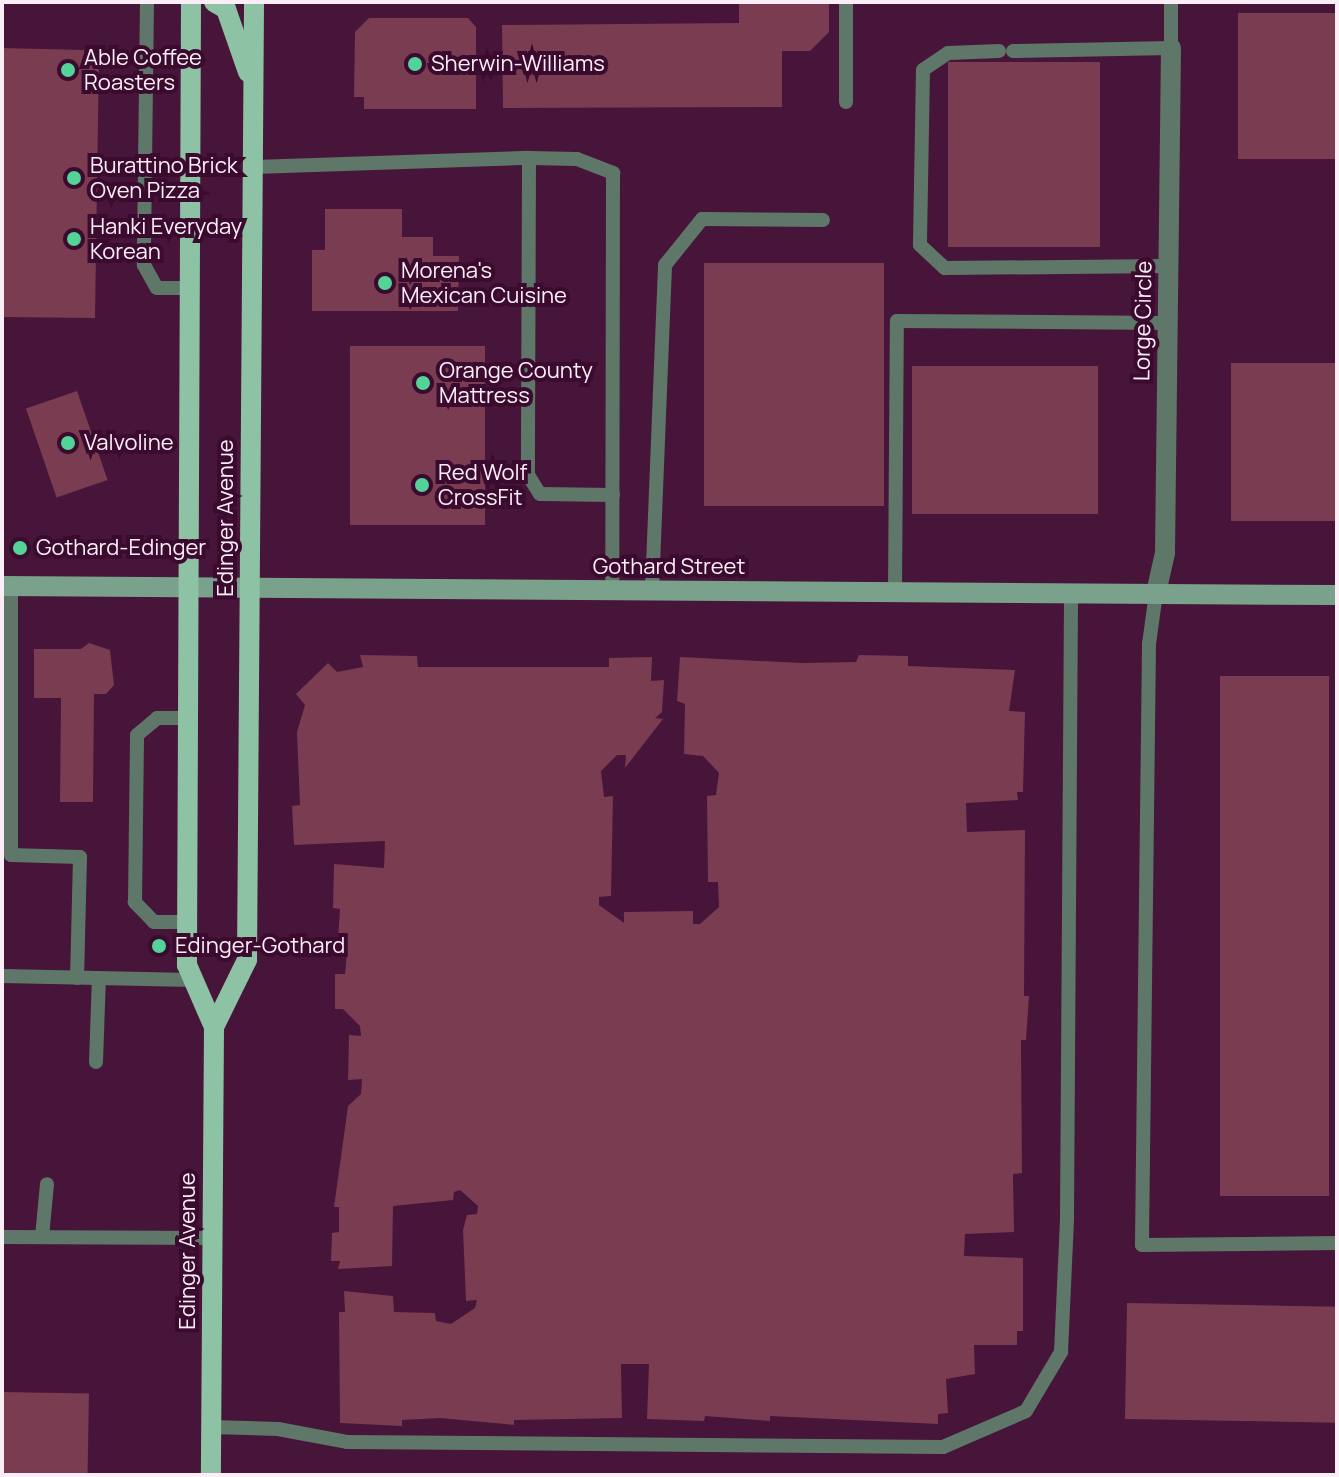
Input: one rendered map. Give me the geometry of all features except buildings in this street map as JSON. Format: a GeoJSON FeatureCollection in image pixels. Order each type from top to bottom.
{"type":"FeatureCollection","features":[{"type":"Feature","properties":{"kind":"main road","name":"Edinger Avenue"},"geometry":{"type":"LineString","coordinates":[[191,2],[187,965],[214,1027],[211,1475]]}},
{"type":"Feature","properties":{"kind":"main road"},"geometry":{"type":"LineString","coordinates":[[214,2],[226,9],[253,87]]}},
{"type":"Feature","properties":{"kind":"main road","name":"Edinger Avenue"},"geometry":{"type":"LineString","coordinates":[[214,1027],[247,960],[254,2]]}},
{"type":"Feature","properties":{"kind":"street","name":"Lorge Circle"},"geometry":{"type":"LineString","coordinates":[[1156,593],[1165,553],[1171,48]]}},
{"type":"Feature","properties":{"kind":"street","name":"Gothard Street"},"geometry":{"type":"LineString","coordinates":[[6,586],[1337,595]]}},
{"type":"Feature","properties":{"kind":"lane"},"geometry":{"type":"LineString","coordinates":[[147,2],[144,265],[157,288],[190,288]]}},
{"type":"Feature","properties":{"kind":"lane"},"geometry":{"type":"LineString","coordinates":[[846,2],[846,102]]}},
{"type":"Feature","properties":{"kind":"lane"},"geometry":{"type":"LineString","coordinates":[[1168,266],[945,268],[920,245],[923,70],[948,53],[1171,48],[1171,2]]}},
{"type":"Feature","properties":{"kind":"lane"},"geometry":{"type":"LineString","coordinates":[[529,158],[528,475],[540,494],[613,495]]}},
{"type":"Feature","properties":{"kind":"lane"},"geometry":{"type":"LineString","coordinates":[[253,167],[529,158],[577,159],[613,173],[612,589]]}},
{"type":"Feature","properties":{"kind":"lane"},"geometry":{"type":"LineString","coordinates":[[652,590],[665,265],[702,219],[823,220]]}},
{"type":"Feature","properties":{"kind":"lane"},"geometry":{"type":"LineString","coordinates":[[895,591],[897,321],[1167,323]]}},
{"type":"Feature","properties":{"kind":"lane"},"geometry":{"type":"LineString","coordinates":[[6,586],[11,855],[80,857],[77,978]]}},
{"type":"Feature","properties":{"kind":"lane"},"geometry":{"type":"LineString","coordinates":[[211,1427],[278,1429],[347,1442],[943,1447],[1026,1411],[1061,1352],[1067,1218],[1071,592]]}},
{"type":"Feature","properties":{"kind":"lane"},"geometry":{"type":"LineString","coordinates":[[1156,593],[1149,644],[1142,1245],[1337,1243]]}},
{"type":"Feature","properties":{"kind":"lane"},"geometry":{"type":"LineString","coordinates":[[187,922],[154,922],[135,902],[137,735],[157,718],[188,718]]}},
{"type":"Feature","properties":{"kind":"lane"},"geometry":{"type":"LineString","coordinates":[[2,976],[193,980]]}},
{"type":"Feature","properties":{"kind":"lane"},"geometry":{"type":"LineString","coordinates":[[96,1062],[99,978]]}},
{"type":"Feature","properties":{"kind":"lane"},"geometry":{"type":"LineString","coordinates":[[42,1237],[47,1184]]}},
{"type":"Feature","properties":{"kind":"lane"},"geometry":{"type":"LineString","coordinates":[[2,1237],[212,1238]]}},
{"type":"Feature","properties":{"kind":"place","name":"Sherwin-Williams"},"geometry":{"type":"Point","coordinates":[415,64]}},
{"type":"Feature","properties":{"kind":"place","name":"Able Coffee Roasters"},"geometry":{"type":"Point","coordinates":[68,70]}},
{"type":"Feature","properties":{"kind":"place","name":"Burattino Brick Oven Pizza"},"geometry":{"type":"Point","coordinates":[74,178]}},
{"type":"Feature","properties":{"kind":"place","name":"Hanki Everyday Korean"},"geometry":{"type":"Point","coordinates":[74,239]}},
{"type":"Feature","properties":{"kind":"place","name":"Morena's Mexican Cuisine"},"geometry":{"type":"Point","coordinates":[385,283]}},
{"type":"Feature","properties":{"kind":"place","name":"Orange County Mattress"},"geometry":{"type":"Point","coordinates":[423,383]}},
{"type":"Feature","properties":{"kind":"place","name":"Valvoline"},"geometry":{"type":"Point","coordinates":[68,443]}},
{"type":"Feature","properties":{"kind":"place","name":"Red Wolf CrossFit"},"geometry":{"type":"Point","coordinates":[422,485]}},
{"type":"Feature","properties":{"kind":"place","name":"Gothard-Edinger"},"geometry":{"type":"Point","coordinates":[20,548]}},
{"type":"Feature","properties":{"kind":"place","name":"Edinger-Gothard"},"geometry":{"type":"Point","coordinates":[159,946]}}]}
